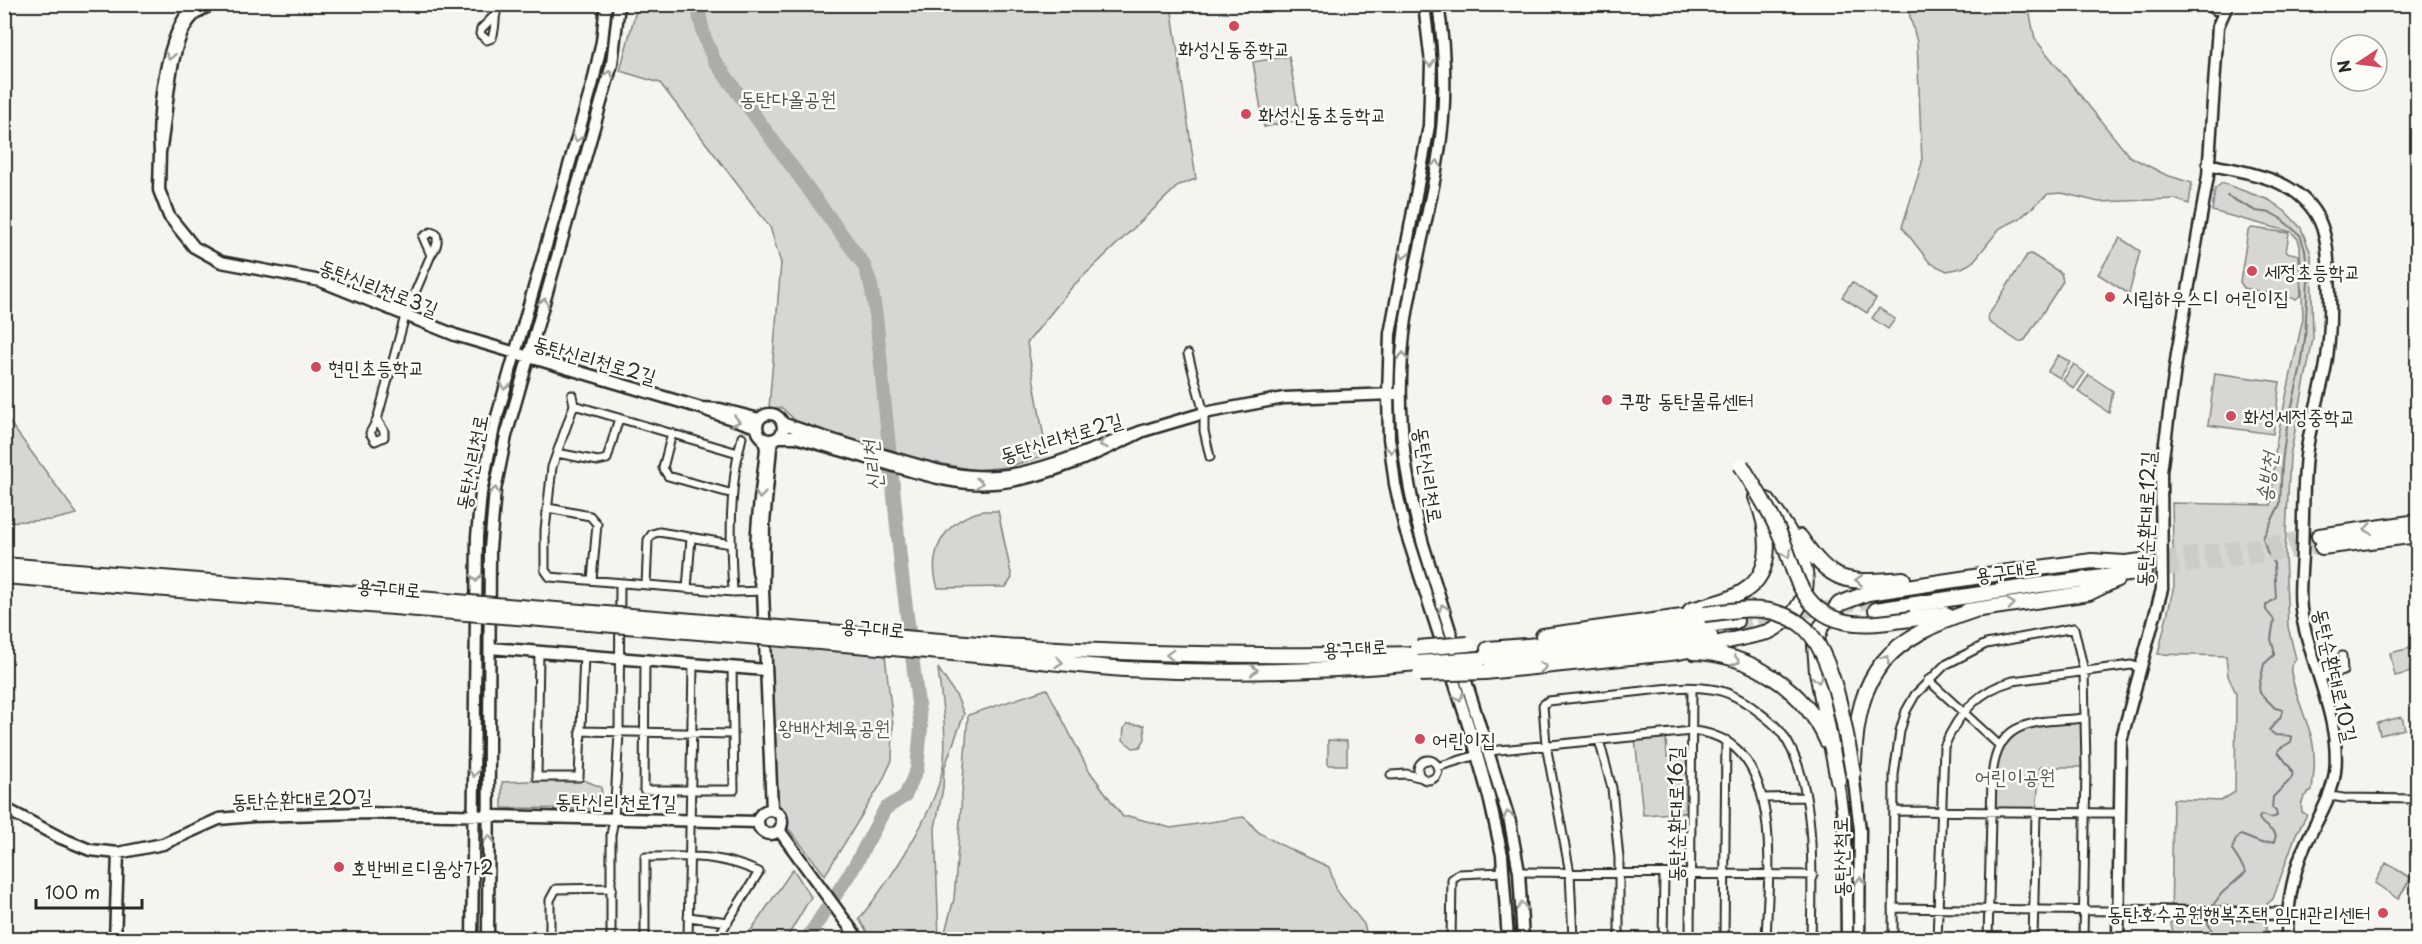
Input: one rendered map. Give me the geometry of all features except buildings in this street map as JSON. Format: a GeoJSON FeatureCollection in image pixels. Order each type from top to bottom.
{"type":"FeatureCollection","features":[{"type":"Feature","properties":{"kind":"highway"},"geometry":{"type":"LineString","coordinates":[[1741,465],[1792,526],[1815,559],[1830,573],[1851,580],[1876,581],[2001,573]]}},
{"type":"Feature","properties":{"kind":"highway"},"geometry":{"type":"LineString","coordinates":[[1741,465],[1781,536],[1799,585],[1820,611],[1845,623],[1860,624],[1911,619],[2089,593],[2125,569]]}},
{"type":"Feature","properties":{"kind":"highway"},"geometry":{"type":"LineString","coordinates":[[1657,621],[1734,597],[1747,590],[1763,569],[1768,548],[1767,534],[1762,512],[1741,465]]}},
{"type":"Feature","properties":{"kind":"highway"},"geometry":{"type":"LineString","coordinates":[[1679,652],[1768,632],[1789,619],[1799,606],[1804,592],[1805,577],[1796,542],[1741,465]]}},
{"type":"Feature","properties":{"kind":"highway"},"geometry":{"type":"LineString","coordinates":[[2418,522],[2320,541],[2418,535]]}},
{"type":"Feature","properties":{"kind":"highway"},"geometry":{"type":"LineString","coordinates":[[1838,780],[1815,659],[1817,636],[1829,614],[1839,604],[1868,593],[2092,561],[2125,569]]}},
{"type":"Feature","properties":{"kind":"highway","name":"용구대로"},"geometry":{"type":"LineString","coordinates":[[4,565],[407,603],[1002,651],[1377,661],[1418,660],[1603,650],[1737,626]]}},
{"type":"Feature","properties":{"kind":"highway","name":"용구대로"},"geometry":{"type":"LineString","coordinates":[[1875,605],[2143,566]]}},
{"type":"Feature","properties":{"kind":"highway","name":"용구대로"},"geometry":{"type":"LineString","coordinates":[[4,576],[407,603]]}},
{"type":"Feature","properties":{"kind":"highway"},"geometry":{"type":"LineString","coordinates":[[1480,656],[1704,614],[1754,609],[1784,615],[1806,628],[1826,663],[1846,734],[1853,773]]}},
{"type":"Feature","properties":{"kind":"highway"},"geometry":{"type":"LineString","coordinates":[[1853,773],[1855,735],[1860,707],[1870,682],[1885,659],[1901,643],[1918,632],[1975,610]]}},
{"type":"Feature","properties":{"kind":"highway"},"geometry":{"type":"LineString","coordinates":[[1377,661],[1480,656],[1679,652],[1700,652],[1735,660],[1753,666],[1777,680],[1796,695],[1826,738],[1838,780]]}},
{"type":"Feature","properties":{"kind":"street","name":"동탄신리천로3길"},"geometry":{"type":"LineString","coordinates":[[194,4],[175,35],[158,130],[159,190],[169,216],[184,237],[207,255],[239,267],[321,281],[405,316],[514,354]]}},
{"type":"Feature","properties":{"kind":"street","name":"동탄신리천로3길"},"geometry":{"type":"LineString","coordinates":[[160,152],[175,54],[180,37],[194,15],[213,4]]}},
{"type":"Feature","properties":{"kind":"street"},"geometry":{"type":"LineString","coordinates":[[496,4],[496,14]]}},
{"type":"Feature","properties":{"kind":"street","name":"동탄신리천로"},"geometry":{"type":"LineString","coordinates":[[472,939],[479,510],[490,443],[593,82],[602,41],[606,4]]}},
{"type":"Feature","properties":{"kind":"street","name":"동탄신리천로"},"geometry":{"type":"LineString","coordinates":[[488,939],[490,549],[495,489],[506,436],[612,64],[619,4]]}},
{"type":"Feature","properties":{"kind":"street","name":"동탄신리천로"},"geometry":{"type":"LineString","coordinates":[[1424,4],[1431,63],[1429,126],[1396,293],[1389,354],[1388,395],[1392,462],[1405,529],[1477,755],[1502,855],[1508,939]]}},
{"type":"Feature","properties":{"kind":"street","name":"동탄신리천로"},"geometry":{"type":"LineString","coordinates":[[1438,4],[1444,62],[1442,135],[1406,319],[1401,394],[1404,454],[1418,529],[1510,822],[1519,872],[1523,939]]}},
{"type":"Feature","properties":{"kind":"street","name":"동탄순환대로12길"},"geometry":{"type":"LineString","coordinates":[[2205,4],[2216,9],[2228,5]]}},
{"type":"Feature","properties":{"kind":"street","name":"동탄순환대로12길"},"geometry":{"type":"LineString","coordinates":[[2205,4],[2218,26]]}},
{"type":"Feature","properties":{"kind":"street","name":"동탄순환대로12길"},"geometry":{"type":"LineString","coordinates":[[2118,939],[2121,741],[2162,589],[2161,472],[2178,348],[2208,164],[2218,26],[2228,5]]}},
{"type":"Feature","properties":{"kind":"street","name":"동탄순환대로10길"},"geometry":{"type":"LineString","coordinates":[[2208,164],[2269,177],[2290,188],[2307,201],[2325,235],[2328,261],[2330,329],[2325,370],[2306,454],[2301,599],[2303,622],[2334,738],[2335,768],[2331,796],[2302,854],[2292,887],[2287,914],[2287,939]]}},
{"type":"Feature","properties":{"kind":"street"},"geometry":{"type":"LineString","coordinates":[[377,420],[405,316],[431,255]]}},
{"type":"Feature","properties":{"kind":"street","name":"동탄신리천로2길"},"geometry":{"type":"LineString","coordinates":[[514,354],[701,408]]}},
{"type":"Feature","properties":{"kind":"street"},"geometry":{"type":"LineString","coordinates":[[1188,354],[1204,413],[1204,431],[1210,457]]}},
{"type":"Feature","properties":{"kind":"street","name":"동탄신리천로2길"},"geometry":{"type":"LineString","coordinates":[[776,438],[814,439],[921,470],[972,477],[1009,475],[1204,413],[1284,398],[1401,394]]}},
{"type":"Feature","properties":{"kind":"street"},"geometry":{"type":"LineString","coordinates":[[572,395],[573,405],[552,467],[545,530],[544,570],[550,577],[687,589],[763,591]]}},
{"type":"Feature","properties":{"kind":"street"},"geometry":{"type":"LineString","coordinates":[[573,405],[738,453]]}},
{"type":"Feature","properties":{"kind":"street"},"geometry":{"type":"LineString","coordinates":[[701,408],[720,409],[759,419],[763,416],[775,415],[782,423],[782,430],[771,447],[765,503],[763,591],[772,810]]}},
{"type":"Feature","properties":{"kind":"street"},"geometry":{"type":"LineString","coordinates":[[701,408],[756,428],[766,448],[760,495],[758,546],[759,581],[763,591]]}},
{"type":"Feature","properties":{"kind":"street"},"geometry":{"type":"LineString","coordinates":[[760,434],[758,423],[763,416]]}},
{"type":"Feature","properties":{"kind":"street"},"geometry":{"type":"LineString","coordinates":[[557,453],[598,461],[607,459],[620,418]]}},
{"type":"Feature","properties":{"kind":"street","name":"동탄신리천로2길"},"geometry":{"type":"LineString","coordinates":[[782,423],[814,439]]}},
{"type":"Feature","properties":{"kind":"street"},"geometry":{"type":"LineString","coordinates":[[672,434],[663,468],[668,476],[733,494]]}},
{"type":"Feature","properties":{"kind":"street"},"geometry":{"type":"LineString","coordinates":[[760,434],[776,438]]}},
{"type":"Feature","properties":{"kind":"street"},"geometry":{"type":"LineString","coordinates":[[733,592],[731,544],[733,494],[742,437]]}},
{"type":"Feature","properties":{"kind":"street"},"geometry":{"type":"LineString","coordinates":[[548,508],[591,516],[597,524],[592,580]]}},
{"type":"Feature","properties":{"kind":"street"},"geometry":{"type":"LineString","coordinates":[[646,585],[648,540],[652,534],[659,532],[731,544]]}},
{"type":"Feature","properties":{"kind":"street"},"geometry":{"type":"LineString","coordinates":[[687,589],[691,538]]}},
{"type":"Feature","properties":{"kind":"street"},"geometry":{"type":"LineString","coordinates":[[611,939],[610,835],[614,819],[619,733],[620,583]]}},
{"type":"Feature","properties":{"kind":"street"},"geometry":{"type":"LineString","coordinates":[[1893,939],[1894,775],[1900,731],[1906,711],[1915,695],[1946,665],[1986,644],[2074,628],[2084,671],[2083,939]]}},
{"type":"Feature","properties":{"kind":"street"},"geometry":{"type":"LineString","coordinates":[[490,648],[766,670]]}},
{"type":"Feature","properties":{"kind":"street"},"geometry":{"type":"LineString","coordinates":[[539,652],[537,777],[579,777],[584,655]]}},
{"type":"Feature","properties":{"kind":"street"},"geometry":{"type":"LineString","coordinates":[[2319,678],[2343,671],[2342,656]]}},
{"type":"Feature","properties":{"kind":"street"},"geometry":{"type":"LineString","coordinates":[[645,660],[644,790],[734,790],[732,667]]}},
{"type":"Feature","properties":{"kind":"street"},"geometry":{"type":"LineString","coordinates":[[688,939],[693,664]]}},
{"type":"Feature","properties":{"kind":"street"},"geometry":{"type":"LineString","coordinates":[[1937,939],[1944,747],[1952,727],[1963,712],[1979,696],[1998,685],[2025,678],[2131,665],[2140,668]]}},
{"type":"Feature","properties":{"kind":"street"},"geometry":{"type":"LineString","coordinates":[[1928,680],[1999,746]]}},
{"type":"Feature","properties":{"kind":"street"},"geometry":{"type":"LineString","coordinates":[[1573,939],[1570,873],[1546,745],[1544,705],[1548,701],[1692,688],[1712,689],[1735,697],[1774,723],[1798,763],[1805,797],[1813,875],[1811,939]]}},
{"type":"Feature","properties":{"kind":"street","name":"동탄순환대로16길"},"geometry":{"type":"LineString","coordinates":[[1690,939],[1692,688]]}},
{"type":"Feature","properties":{"kind":"street"},"geometry":{"type":"LineString","coordinates":[[1988,939],[1994,759],[1999,746],[2009,732],[2020,727],[2085,718]]}},
{"type":"Feature","properties":{"kind":"street"},"geometry":{"type":"LineString","coordinates":[[580,731],[733,734]]}},
{"type":"Feature","properties":{"kind":"street"},"geometry":{"type":"LineString","coordinates":[[1437,767],[1489,751],[1692,731],[1709,733],[1726,740],[1737,749],[1753,769],[1763,798],[1768,875],[1766,939]]}},
{"type":"Feature","properties":{"kind":"street"},"geometry":{"type":"LineString","coordinates":[[1599,740],[1612,788],[1619,873],[1619,939]]}},
{"type":"Feature","properties":{"kind":"street"},"geometry":{"type":"LineString","coordinates":[[1724,939],[1726,740]]}},
{"type":"Feature","properties":{"kind":"street"},"geometry":{"type":"LineString","coordinates":[[1391,775],[1406,774],[1433,779],[1437,774],[1437,767],[1434,762],[1428,760],[1406,774]]}},
{"type":"Feature","properties":{"kind":"street"},"geometry":{"type":"LineString","coordinates":[[1419,767],[1419,773],[1423,778]]}},
{"type":"Feature","properties":{"kind":"street","name":"동탄산척로"},"geometry":{"type":"LineString","coordinates":[[1853,773],[1860,830],[1859,939]]}},
{"type":"Feature","properties":{"kind":"street","name":"동탄산척로"},"geometry":{"type":"LineString","coordinates":[[1838,780],[1846,839],[1847,939]]}},
{"type":"Feature","properties":{"kind":"street"},"geometry":{"type":"LineString","coordinates":[[2331,796],[2418,799]]}},
{"type":"Feature","properties":{"kind":"street"},"geometry":{"type":"LineString","coordinates":[[1763,798],[1805,797]]}},
{"type":"Feature","properties":{"kind":"street","name":"동탄순환대로20길"},"geometry":{"type":"LineString","coordinates":[[4,808],[61,838],[90,850],[118,853],[163,844],[219,819],[362,813],[473,816]]}},
{"type":"Feature","properties":{"kind":"street"},"geometry":{"type":"LineString","coordinates":[[758,822],[761,815],[772,810]]}},
{"type":"Feature","properties":{"kind":"street"},"geometry":{"type":"LineString","coordinates":[[772,810],[782,820],[779,830],[859,939]]}},
{"type":"Feature","properties":{"kind":"street"},"geometry":{"type":"LineString","coordinates":[[1895,811],[2119,813]]}},
{"type":"Feature","properties":{"kind":"street"},"geometry":{"type":"LineString","coordinates":[[2033,939],[2036,813]]}},
{"type":"Feature","properties":{"kind":"street","name":"동탄신리천로1길"},"geometry":{"type":"LineString","coordinates":[[473,816],[758,822],[760,829],[766,834],[773,834],[779,830]]}},
{"type":"Feature","properties":{"kind":"street"},"geometry":{"type":"LineString","coordinates":[[115,939],[118,853]]}},
{"type":"Feature","properties":{"kind":"street"},"geometry":{"type":"LineString","coordinates":[[645,939],[645,857],[713,857],[736,862],[759,872],[716,939]]}},
{"type":"Feature","properties":{"kind":"street"},"geometry":{"type":"LineString","coordinates":[[1451,939],[1452,879],[1459,874],[1504,872]]}},
{"type":"Feature","properties":{"kind":"street"},"geometry":{"type":"LineString","coordinates":[[1519,872],[1813,875]]}},
{"type":"Feature","properties":{"kind":"street"},"geometry":{"type":"LineString","coordinates":[[1663,939],[1664,874]]}},
{"type":"Feature","properties":{"kind":"street"},"geometry":{"type":"LineString","coordinates":[[550,939],[550,900],[556,889],[612,888]]}},
{"type":"Feature","properties":{"kind":"street"},"geometry":{"type":"LineString","coordinates":[[1893,908],[2287,914]]}},
{"type":"Feature","properties":{"kind":"street"},"geometry":{"type":"LineString","coordinates":[[688,917],[728,922]]}},
{"type":"Feature","properties":{"kind":"green space","name":"동탄다올공원"},"geometry":{"type":"Polygon","coordinates":[[[636,5],[1171,5],[1196,179],[1179,185],[1072,287],[1027,343],[1047,455],[1007,467],[975,470],[922,460],[799,424],[782,408],[769,408],[781,263],[770,227],[660,83],[620,71],[636,5]]]}},
{"type":"Feature","properties":{"kind":"green space"},"geometry":{"type":"Polygon","coordinates":[[[1907,5],[2028,5],[2035,39],[2129,156],[2166,175],[2192,183],[2189,204],[2175,199],[2099,202],[2062,193],[2048,194],[2019,219],[2000,228],[1973,262],[1962,268],[1947,271],[1930,263],[1902,227],[1922,163],[1917,42],[1907,5]]]}},
{"type":"Feature","properties":{"kind":"green space"},"geometry":{"type":"Polygon","coordinates":[[[1289,56],[1300,120],[1264,127],[1253,62],[1289,56]]]}},
{"type":"Feature","properties":{"kind":"green space"},"geometry":{"type":"Polygon","coordinates":[[[2222,183],[2269,200],[2286,212],[2301,228],[2311,254],[2313,339],[2290,456],[2285,553],[2288,627],[2296,659],[2291,672],[2312,739],[2314,771],[2312,791],[2304,797],[2301,805],[2302,812],[2307,815],[2296,834],[2273,899],[2267,904],[2266,929],[2271,939],[2174,939],[2171,924],[2173,799],[2221,801],[2235,792],[2236,693],[2228,676],[2226,656],[2158,654],[2174,586],[2172,503],[2271,505],[2276,443],[2303,318],[2298,239],[2291,232],[2212,211],[2215,189],[2222,183]]]}},
{"type":"Feature","properties":{"kind":"green space"},"geometry":{"type":"Polygon","coordinates":[[[2252,228],[2289,233],[2286,252],[2299,255],[2301,295],[2296,299],[2244,288],[2240,282],[2248,231],[2252,228]]]}},
{"type":"Feature","properties":{"kind":"green space"},"geometry":{"type":"Polygon","coordinates":[[[2120,238],[2140,251],[2129,294],[2098,274],[2120,238]]]}},
{"type":"Feature","properties":{"kind":"green space"},"geometry":{"type":"Polygon","coordinates":[[[2031,254],[2061,273],[2063,281],[2025,340],[2019,342],[1989,322],[1988,316],[2027,255],[2031,254]]]}},
{"type":"Feature","properties":{"kind":"green space"},"geometry":{"type":"Polygon","coordinates":[[[1852,282],[1876,299],[1867,313],[1842,297],[1852,282]]]}},
{"type":"Feature","properties":{"kind":"green space"},"geometry":{"type":"Polygon","coordinates":[[[1879,308],[1895,319],[1888,329],[1872,318],[1879,308]]]}},
{"type":"Feature","properties":{"kind":"green space"},"geometry":{"type":"Polygon","coordinates":[[[2058,355],[2070,362],[2060,378],[2048,371],[2058,355]]]}},
{"type":"Feature","properties":{"kind":"green space"},"geometry":{"type":"Polygon","coordinates":[[[2074,364],[2085,373],[2074,389],[2063,380],[2074,364]]]}},
{"type":"Feature","properties":{"kind":"green space"},"geometry":{"type":"Polygon","coordinates":[[[2215,373],[2280,382],[2273,434],[2208,425],[2215,373]]]}},
{"type":"Feature","properties":{"kind":"green space"},"geometry":{"type":"Polygon","coordinates":[[[2089,375],[2113,391],[2109,413],[2078,391],[2089,375]]]}},
{"type":"Feature","properties":{"kind":"green space"},"geometry":{"type":"Polygon","coordinates":[[[5,416],[77,514],[52,520],[5,522],[5,416]]]}},
{"type":"Feature","properties":{"kind":"green space"},"geometry":{"type":"Polygon","coordinates":[[[983,511],[998,511],[1012,578],[1006,587],[938,588],[935,561],[942,539],[959,521],[983,511]]]}},
{"type":"Feature","properties":{"kind":"green space","name":"왕배산체육공원"},"geometry":{"type":"Polygon","coordinates":[[[771,641],[884,646],[893,725],[892,760],[881,784],[825,875],[784,823],[778,805],[771,641]]]}},
{"type":"Feature","properties":{"kind":"green space"},"geometry":{"type":"Polygon","coordinates":[[[2415,647],[2417,666],[2410,668],[2411,672],[2395,676],[2390,653],[2415,647]]]}},
{"type":"Feature","properties":{"kind":"green space"},"geometry":{"type":"Polygon","coordinates":[[[938,668],[957,697],[964,714],[944,769],[943,788],[935,828],[939,939],[871,939],[859,919],[911,843],[933,799],[940,778],[945,736],[938,668]]]}},
{"type":"Feature","properties":{"kind":"green space"},"geometry":{"type":"Polygon","coordinates":[[[1047,689],[1088,769],[1123,817],[1132,817],[1171,828],[1243,817],[1268,838],[1329,867],[1337,891],[1364,924],[1368,939],[943,939],[954,899],[968,715],[1047,689]]]}},
{"type":"Feature","properties":{"kind":"green space"},"geometry":{"type":"Polygon","coordinates":[[[2402,717],[2405,729],[2380,735],[2377,723],[2402,717]]]}},
{"type":"Feature","properties":{"kind":"green space","name":"어린이공원"},"geometry":{"type":"Polygon","coordinates":[[[2085,718],[2086,767],[2040,767],[2036,813],[1991,812],[1996,752],[2020,727],[2085,718]]]}},
{"type":"Feature","properties":{"kind":"green space"},"geometry":{"type":"Polygon","coordinates":[[[1127,724],[1144,725],[1145,739],[1140,747],[1133,748],[1123,740],[1124,728],[1127,724]]]}},
{"type":"Feature","properties":{"kind":"green space"},"geometry":{"type":"Polygon","coordinates":[[[1666,736],[1667,757],[1690,755],[1689,812],[1643,815],[1635,738],[1666,736]]]}},
{"type":"Feature","properties":{"kind":"green space"},"geometry":{"type":"Polygon","coordinates":[[[1328,740],[1347,741],[1347,765],[1328,765],[1328,740]]]}},
{"type":"Feature","properties":{"kind":"green space"},"geometry":{"type":"Polygon","coordinates":[[[581,779],[601,787],[603,801],[595,809],[502,808],[502,782],[581,779]]]}},
{"type":"Feature","properties":{"kind":"green space"},"geometry":{"type":"Polygon","coordinates":[[[2386,863],[2411,878],[2398,899],[2375,883],[2386,863]]]}},
{"type":"Feature","properties":{"kind":"green space"},"geometry":{"type":"Polygon","coordinates":[[[793,869],[811,897],[786,939],[745,939],[793,869]]]}},
{"type":"Feature","properties":{"kind":"waterway","name":"신리천"},"geometry":{"type":"LineString","coordinates":[[697,4],[704,36],[714,60],[864,265],[871,285],[876,316],[901,567],[921,728],[917,769],[905,796],[885,809],[854,867],[806,940]]}},
{"type":"Feature","properties":{"kind":"waterway","name":"송방천"},"geometry":{"type":"LineString","coordinates":[[2210,909],[2222,893],[2246,872],[2232,850],[2236,839],[2241,835],[2261,843],[2274,842],[2276,836],[2259,818],[2261,815],[2271,818],[2277,816],[2276,811],[2272,808],[2273,797],[2292,776],[2290,767],[2278,752],[2291,742],[2292,738],[2275,735],[2269,730],[2280,718],[2283,710],[2275,708],[2260,693],[2259,687],[2264,664],[2274,655],[2271,639],[2274,620],[2266,610],[2266,605],[2276,598],[2274,563],[2267,552],[2263,538],[2280,504],[2286,431],[2305,339],[2308,279],[2305,250],[2300,235],[2271,213],[2256,211],[2227,196]]}},
{"type":"Feature","properties":{"kind":"waterway","name":"송방천"},"geometry":{"type":"LineString","coordinates":[[2208,917],[2208,923],[2217,940]]}},
{"type":"Feature","properties":{"kind":"tunnel"},"geometry":{"type":"LineString","coordinates":[[2142,561],[2319,536]]}},
{"type":"Feature","properties":{"kind":"tunnel"},"geometry":{"type":"LineString","coordinates":[[2144,572],[2322,547]]}},
{"type":"Feature","properties":{"kind":"tunnel"},"geometry":{"type":"LineString","coordinates":[[1736,621],[1875,601]]}},
{"type":"Feature","properties":{"kind":"tunnel"},"geometry":{"type":"LineString","coordinates":[[1738,631],[1766,627]]}},
{"type":"Feature","properties":{"kind":"place","name":"화성신동중학교"},"geometry":{"type":"Point","coordinates":[1234,26]}},
{"type":"Feature","properties":{"kind":"place","name":"화성신동초등학교"},"geometry":{"type":"Point","coordinates":[1246,114]}},
{"type":"Feature","properties":{"kind":"place","name":"세정초등학교"},"geometry":{"type":"Point","coordinates":[2252,271]}},
{"type":"Feature","properties":{"kind":"place","name":"시립하우스디 어린이집"},"geometry":{"type":"Point","coordinates":[2110,297]}},
{"type":"Feature","properties":{"kind":"place","name":"현민초등학교"},"geometry":{"type":"Point","coordinates":[316,367]}},
{"type":"Feature","properties":{"kind":"place","name":"쿠팡 동탄물류센터"},"geometry":{"type":"Point","coordinates":[1607,400]}},
{"type":"Feature","properties":{"kind":"place","name":"화성세정중학교"},"geometry":{"type":"Point","coordinates":[2231,416]}},
{"type":"Feature","properties":{"kind":"place","name":"어린이집"},"geometry":{"type":"Point","coordinates":[1420,739]}},
{"type":"Feature","properties":{"kind":"place","name":"호반베르디움상가2"},"geometry":{"type":"Point","coordinates":[339,867]}},
{"type":"Feature","properties":{"kind":"place","name":"동탄호수공원행복주택 임대관리센터"},"geometry":{"type":"Point","coordinates":[2383,913]}}]}
